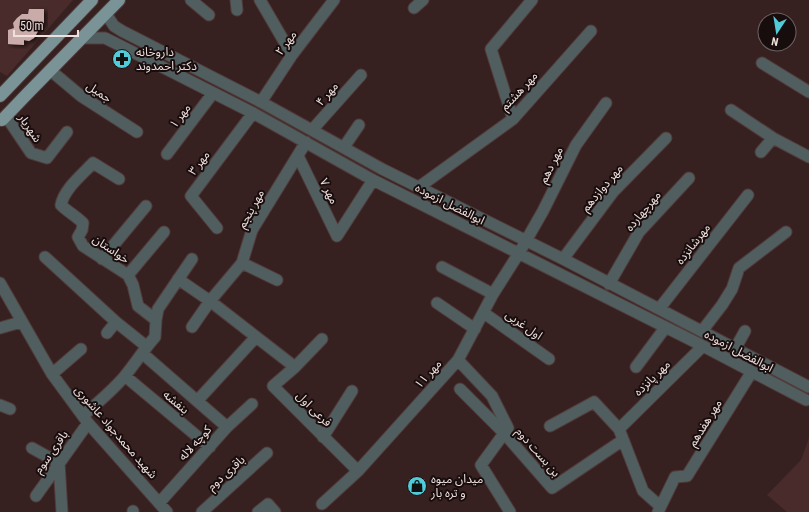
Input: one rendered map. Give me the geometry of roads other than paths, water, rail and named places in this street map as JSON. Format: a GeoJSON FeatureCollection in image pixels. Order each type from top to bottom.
{"type":"FeatureCollection","features":[{"type":"Feature","properties":{"kind":"main road"},"geometry":{"type":"LineString","coordinates":[[0,96],[92,0]]}},
{"type":"Feature","properties":{"kind":"main road"},"geometry":{"type":"LineString","coordinates":[[2,118],[119,0]]}},
{"type":"Feature","properties":{"kind":"street"},"geometry":{"type":"LineString","coordinates":[[191,0],[209,15]]}},
{"type":"Feature","properties":{"kind":"street"},"geometry":{"type":"LineString","coordinates":[[260,0],[292,54]]}},
{"type":"Feature","properties":{"kind":"street","name":"مهر ۲"},"geometry":{"type":"LineString","coordinates":[[261,102],[292,54],[334,0]]}},
{"type":"Feature","properties":{"kind":"street"},"geometry":{"type":"LineString","coordinates":[[414,8],[423,0]]}},
{"type":"Feature","properties":{"kind":"street"},"geometry":{"type":"LineString","coordinates":[[513,119],[490,49],[532,0]]}},
{"type":"Feature","properties":{"kind":"street","name":"ابوالفضل ازموده"},"geometry":{"type":"LineString","coordinates":[[106,14],[114,26],[122,31],[261,102],[382,169],[562,259],[735,349],[808,383]]}},
{"type":"Feature","properties":{"kind":"street","name":"مهر هشتم"},"geometry":{"type":"LineString","coordinates":[[419,187],[513,119],[591,31]]}},
{"type":"Feature","properties":{"kind":"street","name":"ابوالفضل ازموده"},"geometry":{"type":"LineString","coordinates":[[82,38],[105,38],[253,113],[373,180],[703,346],[751,373],[808,402]]}},
{"type":"Feature","properties":{"kind":"street"},"geometry":{"type":"LineString","coordinates":[[762,63],[809,92]]}},
{"type":"Feature","properties":{"kind":"street","name":"جمیل"},"geometry":{"type":"LineString","coordinates":[[50,70],[81,96],[137,132]]}},
{"type":"Feature","properties":{"kind":"street","name":"مهر ۴"},"geometry":{"type":"LineString","coordinates":[[312,130],[361,75]]}},
{"type":"Feature","properties":{"kind":"street","name":"مهر ۱"},"geometry":{"type":"LineString","coordinates":[[167,154],[213,93]]}},
{"type":"Feature","properties":{"kind":"street","name":"مهر دهم"},"geometry":{"type":"LineString","coordinates":[[525,241],[543,211],[576,145],[606,103]]}},
{"type":"Feature","properties":{"kind":"street"},"geometry":{"type":"LineString","coordinates":[[731,110],[773,138],[809,157]]}},
{"type":"Feature","properties":{"kind":"street","name":"مهر ۳"},"geometry":{"type":"LineString","coordinates":[[217,228],[191,196],[253,113]]}},
{"type":"Feature","properties":{"kind":"street","name":"شهریار"},"geometry":{"type":"LineString","coordinates":[[2,118],[31,153],[47,158],[67,132]]}},
{"type":"Feature","properties":{"kind":"street"},"geometry":{"type":"LineString","coordinates":[[344,147],[359,125]]}},
{"type":"Feature","properties":{"kind":"street","name":"مهر دوازدهم"},"geometry":{"type":"LineString","coordinates":[[562,259],[613,192],[666,138]]}},
{"type":"Feature","properties":{"kind":"street"},"geometry":{"type":"LineString","coordinates":[[761,152],[773,138]]}},
{"type":"Feature","properties":{"kind":"street","name":"مهر پنجم"},"geometry":{"type":"LineString","coordinates":[[192,327],[210,301],[242,263],[252,230],[306,142]]}},
{"type":"Feature","properties":{"kind":"street","name":"مهر ۷"},"geometry":{"type":"LineString","coordinates":[[298,156],[337,236],[373,180]]}},
{"type":"Feature","properties":{"kind":"street","name":"خواستان"},"geometry":{"type":"LineString","coordinates":[[119,179],[93,163],[69,189],[62,199],[61,205],[68,212],[77,216],[83,223],[82,230],[78,236],[83,246],[128,275],[133,285],[138,306],[156,320]]}},
{"type":"Feature","properties":{"kind":"street","name":"مهرچهارده"},"geometry":{"type":"LineString","coordinates":[[609,284],[639,232],[688,178]]}},
{"type":"Feature","properties":{"kind":"street","name":"مهرشانزده"},"geometry":{"type":"LineString","coordinates":[[659,309],[748,195]]}},
{"type":"Feature","properties":{"kind":"street"},"geometry":{"type":"LineString","coordinates":[[102,259],[146,206]]}},
{"type":"Feature","properties":{"kind":"street"},"geometry":{"type":"LineString","coordinates":[[128,275],[164,232]]}},
{"type":"Feature","properties":{"kind":"street"},"geometry":{"type":"LineString","coordinates":[[702,331],[732,289],[739,268],[786,232]]}},
{"type":"Feature","properties":{"kind":"street","name":"مهر ۱۱"},"geometry":{"type":"LineString","coordinates":[[322,504],[358,471],[458,360],[493,294],[525,241]]}},
{"type":"Feature","properties":{"kind":"street"},"geometry":{"type":"LineString","coordinates":[[44,257],[116,322],[197,401],[227,427]]}},
{"type":"Feature","properties":{"kind":"street","name":"باقری سوم"},"geometry":{"type":"LineString","coordinates":[[36,496],[60,463],[85,419],[125,376],[155,337],[158,309],[192,259]]}},
{"type":"Feature","properties":{"kind":"street"},"geometry":{"type":"LineString","coordinates":[[242,263],[277,280]]}},
{"type":"Feature","properties":{"kind":"street"},"geometry":{"type":"LineString","coordinates":[[442,267],[493,294]]}},
{"type":"Feature","properties":{"kind":"street"},"geometry":{"type":"LineString","coordinates":[[178,279],[210,301],[295,367]]}},
{"type":"Feature","properties":{"kind":"street","name":"شهید محمدجواد عاشوری"},"geometry":{"type":"LineString","coordinates":[[0,283],[52,374],[85,419],[160,502],[167,512]]}},
{"type":"Feature","properties":{"kind":"street"},"geometry":{"type":"LineString","coordinates":[[437,303],[475,329]]}},
{"type":"Feature","properties":{"kind":"street","name":"اول غربی"},"geometry":{"type":"LineString","coordinates":[[484,313],[549,359]]}},
{"type":"Feature","properties":{"kind":"street"},"geometry":{"type":"LineString","coordinates":[[0,328],[21,322]]}},
{"type":"Feature","properties":{"kind":"street"},"geometry":{"type":"LineString","coordinates":[[107,333],[116,322]]}},
{"type":"Feature","properties":{"kind":"street"},"geometry":{"type":"LineString","coordinates":[[636,367],[665,328]]}},
{"type":"Feature","properties":{"kind":"street"},"geometry":{"type":"LineString","coordinates":[[735,349],[746,331]]}},
{"type":"Feature","properties":{"kind":"street"},"geometry":{"type":"LineString","coordinates":[[197,401],[256,337]]}},
{"type":"Feature","properties":{"kind":"street","name":"فرعی اول"},"geometry":{"type":"LineString","coordinates":[[322,339],[295,367],[273,386],[358,471]]}},
{"type":"Feature","properties":{"kind":"street","name":"مهر پانزده"},"geometry":{"type":"LineString","coordinates":[[619,429],[703,346]]}},
{"type":"Feature","properties":{"kind":"street"},"geometry":{"type":"LineString","coordinates":[[52,374],[81,349]]}},
{"type":"Feature","properties":{"kind":"street"},"geometry":{"type":"LineString","coordinates":[[458,360],[492,396],[508,428],[481,465],[510,512]]}},
{"type":"Feature","properties":{"kind":"street","name":"مهر هفدهم"},"geometry":{"type":"LineString","coordinates":[[659,509],[674,477],[687,476],[751,373]]}},
{"type":"Feature","properties":{"kind":"street","name":"بنفشه"},"geometry":{"type":"LineString","coordinates":[[125,376],[210,447]]}},
{"type":"Feature","properties":{"kind":"street"},"geometry":{"type":"LineString","coordinates":[[808,383],[808,402]]}},
{"type":"Feature","properties":{"kind":"street","name":"بن بست دوم"},"geometry":{"type":"LineString","coordinates":[[460,389],[504,433],[552,488],[623,440]]}},
{"type":"Feature","properties":{"kind":"street"},"geometry":{"type":"LineString","coordinates":[[323,437],[352,391]]}},
{"type":"Feature","properties":{"kind":"street"},"geometry":{"type":"LineString","coordinates":[[550,426],[594,402],[619,429],[643,491],[659,509]]}},
{"type":"Feature","properties":{"kind":"street","name":"کوچه لاله"},"geometry":{"type":"LineString","coordinates":[[160,502],[227,427],[252,404]]}},
{"type":"Feature","properties":{"kind":"street"},"geometry":{"type":"LineString","coordinates":[[32,448],[60,463],[62,512]]}},
{"type":"Feature","properties":{"kind":"street","name":"باقری دوم"},"geometry":{"type":"LineString","coordinates":[[202,512],[267,453]]}},
{"type":"Feature","properties":{"kind":"street"},"geometry":{"type":"LineString","coordinates":[[258,512],[268,504],[275,512]]}},
{"type":"Feature","properties":{"kind":"place","name":"داروخانه دکتر احمدوند"},"geometry":{"type":"Point","coordinates":[122,59]}},
{"type":"Feature","properties":{"kind":"place","name":"میدان میوه و تره بار"},"geometry":{"type":"Point","coordinates":[417,486]}}]}
